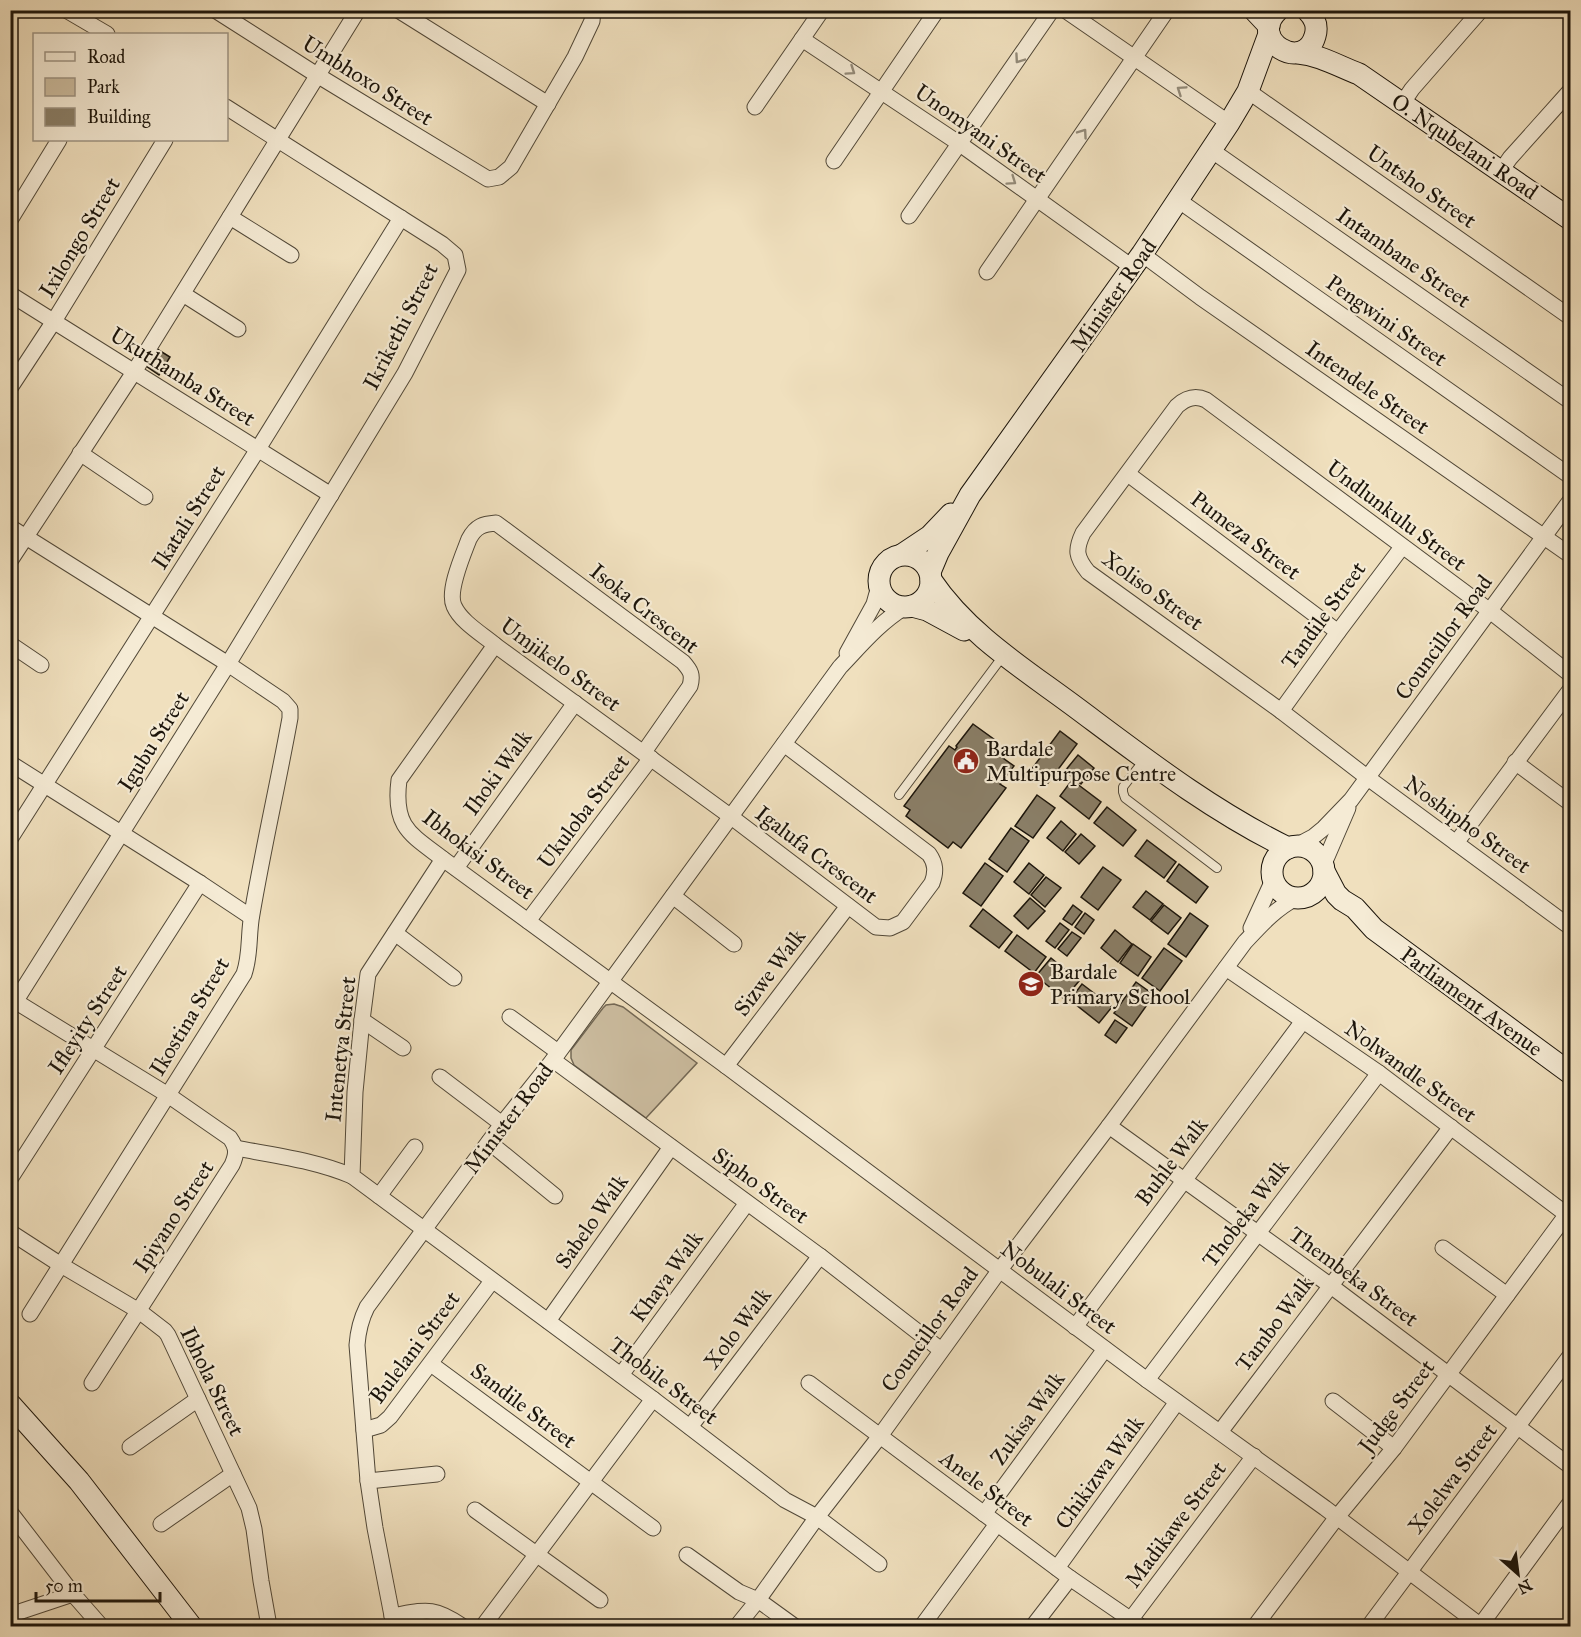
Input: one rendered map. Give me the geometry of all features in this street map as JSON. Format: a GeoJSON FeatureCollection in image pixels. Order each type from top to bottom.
{"type":"FeatureCollection","features":[{"type":"Feature","properties":{"kind":"street","name":"Umbhoxo Street"},"geometry":{"type":"LineString","coordinates":[[215,10],[486,179],[499,177],[511,167],[548,104]]}},
{"type":"Feature","properties":{"kind":"street"},"geometry":{"type":"LineString","coordinates":[[10,561],[134,372],[358,10]]}},
{"type":"Feature","properties":{"kind":"street"},"geometry":{"type":"LineString","coordinates":[[398,10],[548,104],[575,57],[592,21],[593,10]]}},
{"type":"Feature","properties":{"kind":"street"},"geometry":{"type":"LineString","coordinates":[[755,107],[822,10]]}},
{"type":"Feature","properties":{"kind":"street"},"geometry":{"type":"LineString","coordinates":[[834,161],[937,10]]}},
{"type":"Feature","properties":{"kind":"street"},"geometry":{"type":"LineString","coordinates":[[909,216],[1052,10]]}},
{"type":"Feature","properties":{"kind":"street"},"geometry":{"type":"LineString","coordinates":[[1065,10],[1229,123]]}},
{"type":"Feature","properties":{"kind":"street"},"geometry":{"type":"LineString","coordinates":[[1254,10],[1272,23],[1272,41],[1276,46],[1283,51],[1296,53]]}},
{"type":"Feature","properties":{"kind":"street"},"geometry":{"type":"LineString","coordinates":[[1401,104],[1481,10]]}},
{"type":"Feature","properties":{"kind":"street"},"geometry":{"type":"LineString","coordinates":[[72,12],[105,33]]}},
{"type":"Feature","properties":{"kind":"street"},"geometry":{"type":"LineString","coordinates":[[987,272],[1165,13]]}},
{"type":"Feature","properties":{"kind":"street","name":"Minister Road"},"geometry":{"type":"LineString","coordinates":[[1248,91],[1269,72],[1310,45],[1314,40],[1315,17]]}},
{"type":"Feature","properties":{"kind":"street","name":"O. Nqubelani Road"},"geometry":{"type":"LineString","coordinates":[[1315,17],[1359,74]]}},
{"type":"Feature","properties":{"kind":"street","name":"Minister Road"},"geometry":{"type":"LineString","coordinates":[[930,576],[940,548],[970,495],[1137,261],[1229,123],[1248,91],[1263,54],[1272,23]]}},
{"type":"Feature","properties":{"kind":"street","name":"Unomyani Street"},"geometry":{"type":"LineString","coordinates":[[802,39],[882,91],[1038,199],[1137,261]]}},
{"type":"Feature","properties":{"kind":"street","name":"O. Nqubelani Road"},"geometry":{"type":"LineString","coordinates":[[1296,53],[1324,58],[1359,74],[1570,219]]}},
{"type":"Feature","properties":{"kind":"street","name":"Untsho Street"},"geometry":{"type":"LineString","coordinates":[[1248,91],[1570,317]]}},
{"type":"Feature","properties":{"kind":"street"},"geometry":{"type":"LineString","coordinates":[[1502,171],[1510,158],[1570,91]]}},
{"type":"Feature","properties":{"kind":"street","name":"Ikrikethi Street"},"geometry":{"type":"LineString","coordinates":[[228,108],[442,244],[455,255],[458,270],[405,373],[331,495]]}},
{"type":"Feature","properties":{"kind":"street"},"geometry":{"type":"LineString","coordinates":[[10,220],[58,141]]}},
{"type":"Feature","properties":{"kind":"street","name":"Ixilongo Street"},"geometry":{"type":"LineString","coordinates":[[10,388],[164,141]]}},
{"type":"Feature","properties":{"kind":"street","name":"Intambane Street"},"geometry":{"type":"LineString","coordinates":[[1211,150],[1570,401]]}},
{"type":"Feature","properties":{"kind":"street","name":"Pengwini Street"},"geometry":{"type":"LineString","coordinates":[[1178,200],[1570,476]]}},
{"type":"Feature","properties":{"kind":"street"},"geometry":{"type":"LineString","coordinates":[[230,217],[291,255]]}},
{"type":"Feature","properties":{"kind":"street","name":"Ikatali Street"},"geometry":{"type":"LineString","coordinates":[[10,839],[258,449],[401,218]]}},
{"type":"Feature","properties":{"kind":"street","name":"Intendele Street"},"geometry":{"type":"LineString","coordinates":[[1137,261],[1208,303],[1570,555]]}},
{"type":"Feature","properties":{"kind":"street","name":"Ukuthamba Street"},"geometry":{"type":"LineString","coordinates":[[10,294],[331,495]]}},
{"type":"Feature","properties":{"kind":"street"},"geometry":{"type":"LineString","coordinates":[[183,294],[238,329]]}},
{"type":"Feature","properties":{"kind":"street","name":"Xoliso Street"},"geometry":{"type":"LineString","coordinates":[[1195,397],[1177,406],[1083,533],[1078,544],[1078,554],[1082,564],[1088,572],[1281,711],[1368,778]]}},
{"type":"Feature","properties":{"kind":"street","name":"Undlunkulu Street"},"geometry":{"type":"LineString","coordinates":[[1195,397],[1206,400],[1490,611],[1570,674]]}},
{"type":"Feature","properties":{"kind":"street"},"geometry":{"type":"LineString","coordinates":[[80,453],[145,497]]}},
{"type":"Feature","properties":{"kind":"street","name":"Pumeza Street"},"geometry":{"type":"LineString","coordinates":[[1128,474],[1338,632]]}},
{"type":"Feature","properties":{"kind":"street","name":"Igubu Street"},"geometry":{"type":"LineString","coordinates":[[12,1003],[122,833],[331,495]]}},
{"type":"Feature","properties":{"kind":"street","name":"Minister Road"},"geometry":{"type":"LineString","coordinates":[[903,554],[930,536],[970,495]]}},
{"type":"Feature","properties":{"kind":"street","name":"Councillor Road"},"geometry":{"type":"LineString","coordinates":[[1292,847],[1313,837],[1352,800],[1570,501]]}},
{"type":"Feature","properties":{"kind":"street","name":"Umjikelo Street"},"geometry":{"type":"LineString","coordinates":[[496,523],[484,524],[473,531],[469,539],[452,593],[452,601],[459,614],[495,645],[730,816]]}},
{"type":"Feature","properties":{"kind":"street","name":"Isoka Crescent"},"geometry":{"type":"LineString","coordinates":[[496,523],[683,662],[690,671],[692,678],[690,686],[648,755]]}},
{"type":"Feature","properties":{"kind":"street"},"geometry":{"type":"LineString","coordinates":[[10,527],[228,664]]}},
{"type":"Feature","properties":{"kind":"street","name":"Tandile Street"},"geometry":{"type":"LineString","coordinates":[[1281,711],[1402,547]]}},
{"type":"Feature","properties":{"kind":"street"},"geometry":{"type":"LineString","coordinates":[[996,649],[951,607],[930,576],[926,564],[920,559],[903,554],[891,558],[882,568],[879,586],[888,601],[899,606],[927,610],[996,649],[1215,807],[1292,847]]}},
{"type":"Feature","properties":{"kind":"street"},"geometry":{"type":"LineString","coordinates":[[909,606],[920,602],[926,596],[930,589],[930,576]]}},
{"type":"Feature","properties":{"kind":"street","name":"Minister Road"},"geometry":{"type":"LineString","coordinates":[[840,667],[874,604],[879,586]]}},
{"type":"Feature","properties":{"kind":"street","name":"Minister Road"},"geometry":{"type":"LineString","coordinates":[[393,1621],[368,1481],[357,1345],[359,1325],[367,1307],[610,982],[840,667],[889,616],[909,606]]}},
{"type":"Feature","properties":{"kind":"street"},"geometry":{"type":"LineString","coordinates":[[10,645],[41,664]]}},
{"type":"Feature","properties":{"kind":"street","name":"Ibhokisi Street"},"geometry":{"type":"LineString","coordinates":[[495,645],[399,780],[396,798],[400,820],[412,835],[610,982]]}},
{"type":"Feature","properties":{"kind":"street","name":"Ikostina Street"},"geometry":{"type":"LineString","coordinates":[[30,1314],[244,974],[248,961],[251,917],[290,709],[284,701],[228,664]]}},
{"type":"Feature","properties":{"kind":"street"},"geometry":{"type":"LineString","coordinates":[[1456,843],[1570,690]]}},
{"type":"Feature","properties":{"kind":"street","name":"Ihoki Walk"},"geometry":{"type":"LineString","coordinates":[[450,864],[575,703]]}},
{"type":"Feature","properties":{"kind":"street","name":"Igalufa Crescent"},"geometry":{"type":"LineString","coordinates":[[730,816],[876,927],[890,928],[903,922],[932,883],[935,867],[929,854],[784,744]]}},
{"type":"Feature","properties":{"kind":"street","name":"Ukuloba Street"},"geometry":{"type":"LineString","coordinates":[[528,921],[648,755]]}},
{"type":"Feature","properties":{"kind":"street"},"geometry":{"type":"LineString","coordinates":[[1515,762],[1570,803]]}},
{"type":"Feature","properties":{"kind":"street"},"geometry":{"type":"LineString","coordinates":[[10,763],[251,917]]}},
{"type":"Feature","properties":{"kind":"street","name":"Noshipho Street"},"geometry":{"type":"LineString","coordinates":[[1368,778],[1570,927]]}},
{"type":"Feature","properties":{"kind":"street","name":"Councillor Road"},"geometry":{"type":"LineString","coordinates":[[1324,868],[1352,800]]}},
{"type":"Feature","properties":{"kind":"street"},"geometry":{"type":"LineString","coordinates":[[1215,807],[1256,849],[1272,875],[1276,887],[1288,896],[1300,897],[1313,893],[1323,880],[1324,868],[1316,853],[1303,846],[1292,847],[1276,857],[1272,875]]}},
{"type":"Feature","properties":{"kind":"street","name":"Intenetya Street"},"geometry":{"type":"LineString","coordinates":[[352,1176],[355,1092],[368,974],[395,933],[450,864]]}},
{"type":"Feature","properties":{"kind":"street","name":"Parliament Avenue"},"geometry":{"type":"LineString","coordinates":[[1324,868],[1336,894],[1355,908],[1374,929]]}},
{"type":"Feature","properties":{"kind":"street","name":"Councillor Road"},"geometry":{"type":"LineString","coordinates":[[1245,942],[1272,875]]}},
{"type":"Feature","properties":{"kind":"street","name":"Ifleyity Street"},"geometry":{"type":"LineString","coordinates":[[10,1179],[200,883]]}},
{"type":"Feature","properties":{"kind":"street"},"geometry":{"type":"LineString","coordinates":[[672,896],[734,944]]}},
{"type":"Feature","properties":{"kind":"street","name":"Councillor Road"},"geometry":{"type":"LineString","coordinates":[[737,1626],[1245,942],[1281,906],[1300,897]]}},
{"type":"Feature","properties":{"kind":"street","name":"Parliament Avenue"},"geometry":{"type":"LineString","coordinates":[[1300,897],[1340,910],[1348,917],[1374,929],[1570,1073]]}},
{"type":"Feature","properties":{"kind":"street","name":"Sizwe Walk"},"geometry":{"type":"LineString","coordinates":[[726,1066],[848,906]]}},
{"type":"Feature","properties":{"kind":"street"},"geometry":{"type":"LineString","coordinates":[[395,933],[454,978]]}},
{"type":"Feature","properties":{"kind":"street","name":"Nolwandle Street"},"geometry":{"type":"LineString","coordinates":[[1226,968],[1379,1073],[1569,1214]]}},
{"type":"Feature","properties":{"kind":"street","name":"Nobulali Street"},"geometry":{"type":"LineString","coordinates":[[610,982],[1147,1380],[1337,1517],[1480,1626]]}},
{"type":"Feature","properties":{"kind":"street","name":"Ipiyano Street"},"geometry":{"type":"LineString","coordinates":[[12,1003],[168,1095],[230,1137],[236,1148],[237,1153],[232,1166],[92,1383]]}},
{"type":"Feature","properties":{"kind":"street","name":"Sipho Street"},"geometry":{"type":"LineString","coordinates":[[510,1017],[555,1056],[671,1147],[820,1256],[941,1350]]}},
{"type":"Feature","properties":{"kind":"street"},"geometry":{"type":"LineString","coordinates":[[362,1020],[403,1048]]}},
{"type":"Feature","properties":{"kind":"street","name":"Buhle Walk"},"geometry":{"type":"LineString","coordinates":[[1075,1327],[1303,1021]]}},
{"type":"Feature","properties":{"kind":"street","name":"Thobeka Walk"},"geometry":{"type":"LineString","coordinates":[[1147,1380],[1379,1073]]}},
{"type":"Feature","properties":{"kind":"street"},"geometry":{"type":"LineString","coordinates":[[440,1077],[502,1124]]}},
{"type":"Feature","properties":{"kind":"street","name":"Thembeka Street"},"geometry":{"type":"LineString","coordinates":[[1109,1126],[1330,1286],[1570,1466]]}},
{"type":"Feature","properties":{"kind":"street","name":"Tambo Walk"},"geometry":{"type":"LineString","coordinates":[[1220,1432],[1451,1127]]}},
{"type":"Feature","properties":{"kind":"street"},"geometry":{"type":"LineString","coordinates":[[489,1143],[555,1196]]}},
{"type":"Feature","properties":{"kind":"street"},"geometry":{"type":"LineString","coordinates":[[379,1196],[415,1147]]}},
{"type":"Feature","properties":{"kind":"street","name":"Sabelo Walk"},"geometry":{"type":"LineString","coordinates":[[548,1321],[671,1147]]}},
{"type":"Feature","properties":{"kind":"street"},"geometry":{"type":"LineString","coordinates":[[236,1148],[310,1161],[352,1176],[425,1228]]}},
{"type":"Feature","properties":{"kind":"street","name":"Khaya Walk"},"geometry":{"type":"LineString","coordinates":[[621,1375],[747,1203]]}},
{"type":"Feature","properties":{"kind":"street","name":"Judge Street"},"geometry":{"type":"LineString","coordinates":[[1255,1626],[1337,1517],[1394,1448],[1569,1214]]}},
{"type":"Feature","properties":{"kind":"street","name":"Thobile Street"},"geometry":{"type":"LineString","coordinates":[[425,1228],[492,1281],[621,1375],[785,1500],[817,1517],[879,1564]]}},
{"type":"Feature","properties":{"kind":"street","name":"Ibhola Street"},"geometry":{"type":"LineString","coordinates":[[10,1232],[139,1311],[168,1335],[249,1508],[269,1626]]}},
{"type":"Feature","properties":{"kind":"street"},"geometry":{"type":"LineString","coordinates":[[1443,1248],[1507,1295]]}},
{"type":"Feature","properties":{"kind":"street","name":"Xolo Walk"},"geometry":{"type":"LineString","coordinates":[[690,1427],[820,1256]]}},
{"type":"Feature","properties":{"kind":"street","name":"Bulelani Street"},"geometry":{"type":"LineString","coordinates":[[364,1430],[381,1425],[386,1421],[492,1281]]}},
{"type":"Feature","properties":{"kind":"street","name":"Zukisa Walk"},"geometry":{"type":"LineString","coordinates":[[984,1514],[1105,1349]]}},
{"type":"Feature","properties":{"kind":"street","name":"Xolelwa Street"},"geometry":{"type":"LineString","coordinates":[[1369,1626],[1570,1356]]}},
{"type":"Feature","properties":{"kind":"street","name":"Sandile Street"},"geometry":{"type":"LineString","coordinates":[[431,1364],[652,1528]]}},
{"type":"Feature","properties":{"kind":"street","name":"Anele Street"},"geometry":{"type":"LineString","coordinates":[[809,1383],[997,1524],[1136,1623]]}},
{"type":"Feature","properties":{"kind":"street"},"geometry":{"type":"LineString","coordinates":[[130,1447],[198,1399]]}},
{"type":"Feature","properties":{"kind":"street"},"geometry":{"type":"LineString","coordinates":[[483,1626],[653,1399]]}},
{"type":"Feature","properties":{"kind":"street"},"geometry":{"type":"LineString","coordinates":[[1332,1401],[1394,1448]]}},
{"type":"Feature","properties":{"kind":"street","name":"Chikizwa Walk"},"geometry":{"type":"LineString","coordinates":[[1033,1626],[1064,1573],[1177,1402]]}},
{"type":"Feature","properties":{"kind":"street"},"geometry":{"type":"LineString","coordinates":[[10,1404],[79,1482],[191,1626]]}},
{"type":"Feature","properties":{"kind":"street","name":"Madikawe Street"},"geometry":{"type":"LineString","coordinates":[[1136,1623],[1254,1456]]}},
{"type":"Feature","properties":{"kind":"street"},"geometry":{"type":"LineString","coordinates":[[161,1524],[233,1474]]}},
{"type":"Feature","properties":{"kind":"street"},"geometry":{"type":"LineString","coordinates":[[368,1481],[437,1474]]}},
{"type":"Feature","properties":{"kind":"street"},"geometry":{"type":"LineString","coordinates":[[1480,1626],[1570,1503]]}},
{"type":"Feature","properties":{"kind":"street"},"geometry":{"type":"LineString","coordinates":[[474,1510],[600,1600]]}},
{"type":"Feature","properties":{"kind":"street"},"geometry":{"type":"LineString","coordinates":[[10,1512],[73,1594],[101,1626]]}},
{"type":"Feature","properties":{"kind":"street"},"geometry":{"type":"LineString","coordinates":[[922,1626],[997,1524]]}},
{"type":"Feature","properties":{"kind":"street"},"geometry":{"type":"LineString","coordinates":[[687,1555],[794,1626]]}},
{"type":"Feature","properties":{"kind":"street"},"geometry":{"type":"LineString","coordinates":[[10,1615],[73,1594]]}},
{"type":"Feature","properties":{"kind":"street"},"geometry":{"type":"LineString","coordinates":[[393,1621],[419,1612],[436,1612],[451,1618],[462,1626]]}},
{"type":"Feature","properties":{"kind":"lane"},"geometry":{"type":"LineString","coordinates":[[899,795],[996,649]]}},
{"type":"Feature","properties":{"kind":"lane"},"geometry":{"type":"LineString","coordinates":[[1145,758],[1123,787],[1125,798],[1217,868]]}},
{"type":"Feature","properties":{"kind":"green space"},"geometry":{"type":"Polygon","coordinates":[[[614,1004],[623,1007],[697,1063],[646,1118],[574,1065],[571,1058],[571,1050],[603,1008],[614,1004]]]}},
{"type":"Feature","properties":{"kind":"building"},"geometry":{"type":"Polygon","coordinates":[[[157,349],[170,357],[159,375],[146,366],[157,349]]]}},
{"type":"Feature","properties":{"kind":"building"},"geometry":{"type":"Polygon","coordinates":[[[973,724],[995,740],[989,748],[1014,766],[1000,784],[1006,788],[961,848],[953,842],[948,848],[906,816],[910,810],[904,806],[949,746],[955,750],[973,724]]]}},
{"type":"Feature","properties":{"kind":"building"},"geometry":{"type":"Polygon","coordinates":[[[1060,731],[1077,744],[1048,783],[1031,770],[1060,731]]]}},
{"type":"Feature","properties":{"kind":"building"},"geometry":{"type":"Polygon","coordinates":[[[1078,755],[1094,768],[1081,784],[1065,771],[1078,755]]]}},
{"type":"Feature","properties":{"kind":"building"},"geometry":{"type":"Polygon","coordinates":[[[1072,780],[1101,802],[1089,819],[1060,796],[1072,780]]]}},
{"type":"Feature","properties":{"kind":"building"},"geometry":{"type":"Polygon","coordinates":[[[1037,795],[1055,808],[1033,838],[1015,826],[1037,795]]]}},
{"type":"Feature","properties":{"kind":"building"},"geometry":{"type":"Polygon","coordinates":[[[1107,807],[1136,830],[1123,846],[1094,823],[1107,807]]]}},
{"type":"Feature","properties":{"kind":"building"},"geometry":{"type":"Polygon","coordinates":[[[1061,821],[1076,834],[1063,851],[1047,838],[1061,821]]]}},
{"type":"Feature","properties":{"kind":"building"},"geometry":{"type":"Polygon","coordinates":[[[1011,828],[1029,841],[1007,872],[989,859],[1011,828]]]}},
{"type":"Feature","properties":{"kind":"building"},"geometry":{"type":"Polygon","coordinates":[[[1081,834],[1095,846],[1079,864],[1065,852],[1081,834]]]}},
{"type":"Feature","properties":{"kind":"building"},"geometry":{"type":"Polygon","coordinates":[[[1147,840],[1176,862],[1164,878],[1135,856],[1147,840]]]}},
{"type":"Feature","properties":{"kind":"building"},"geometry":{"type":"Polygon","coordinates":[[[985,863],[1003,876],[981,906],[963,893],[985,863]]]}},
{"type":"Feature","properties":{"kind":"building"},"geometry":{"type":"Polygon","coordinates":[[[1029,863],[1044,875],[1029,894],[1014,882],[1029,863]]]}},
{"type":"Feature","properties":{"kind":"building"},"geometry":{"type":"Polygon","coordinates":[[[1179,864],[1208,887],[1196,903],[1167,881],[1179,864]]]}},
{"type":"Feature","properties":{"kind":"building"},"geometry":{"type":"Polygon","coordinates":[[[1103,867],[1121,880],[1098,910],[1081,897],[1103,867]]]}},
{"type":"Feature","properties":{"kind":"building"},"geometry":{"type":"Polygon","coordinates":[[[1046,877],[1061,888],[1045,907],[1031,895],[1046,877]]]}},
{"type":"Feature","properties":{"kind":"building"},"geometry":{"type":"Polygon","coordinates":[[[1146,891],[1163,904],[1150,920],[1133,907],[1146,891]]]}},
{"type":"Feature","properties":{"kind":"building"},"geometry":{"type":"Polygon","coordinates":[[[1030,898],[1045,911],[1028,929],[1014,916],[1030,898]]]}},
{"type":"Feature","properties":{"kind":"building"},"geometry":{"type":"Polygon","coordinates":[[[1073,905],[1082,912],[1072,925],[1063,919],[1073,905]]]}},
{"type":"Feature","properties":{"kind":"building"},"geometry":{"type":"Polygon","coordinates":[[[1164,905],[1181,918],[1168,934],[1151,921],[1164,905]]]}},
{"type":"Feature","properties":{"kind":"building"},"geometry":{"type":"Polygon","coordinates":[[[983,909],[1012,932],[999,948],[970,926],[983,909]]]}},
{"type":"Feature","properties":{"kind":"building"},"geometry":{"type":"Polygon","coordinates":[[[1085,913],[1094,920],[1084,934],[1075,927],[1085,913]]]}},
{"type":"Feature","properties":{"kind":"building"},"geometry":{"type":"Polygon","coordinates":[[[1190,913],[1208,926],[1186,957],[1168,944],[1190,913]]]}},
{"type":"Feature","properties":{"kind":"building"},"geometry":{"type":"Polygon","coordinates":[[[1060,923],[1069,930],[1055,948],[1046,941],[1060,923]]]}},
{"type":"Feature","properties":{"kind":"building"},"geometry":{"type":"Polygon","coordinates":[[[1115,930],[1132,944],[1118,962],[1101,948],[1115,930]]]}},
{"type":"Feature","properties":{"kind":"building"},"geometry":{"type":"Polygon","coordinates":[[[1072,932],[1081,938],[1067,956],[1058,949],[1072,932]]]}},
{"type":"Feature","properties":{"kind":"building"},"geometry":{"type":"Polygon","coordinates":[[[1017,935],[1046,957],[1034,973],[1005,951],[1017,935]]]}},
{"type":"Feature","properties":{"kind":"building"},"geometry":{"type":"Polygon","coordinates":[[[1133,944],[1151,957],[1138,976],[1120,963],[1133,944]]]}},
{"type":"Feature","properties":{"kind":"building"},"geometry":{"type":"Polygon","coordinates":[[[1164,948],[1182,961],[1160,991],[1142,978],[1164,948]]]}},
{"type":"Feature","properties":{"kind":"building"},"geometry":{"type":"Polygon","coordinates":[[[1051,958],[1079,981],[1064,999],[1036,976],[1051,958]]]}},
{"type":"Feature","properties":{"kind":"building"},"geometry":{"type":"Polygon","coordinates":[[[1136,982],[1154,995],[1132,1026],[1114,1013],[1136,982]]]}},
{"type":"Feature","properties":{"kind":"building"},"geometry":{"type":"Polygon","coordinates":[[[1082,984],[1112,1007],[1099,1023],[1070,1000],[1082,984]]]}},
{"type":"Feature","properties":{"kind":"building"},"geometry":{"type":"Polygon","coordinates":[[[1115,1020],[1127,1028],[1116,1043],[1105,1035],[1115,1020]]]}},
{"type":"Feature","properties":{"kind":"place","name":"Bardale Multipurpose Centre"},"geometry":{"type":"Point","coordinates":[966,761]}},
{"type":"Feature","properties":{"kind":"place","name":"Bardale Primary School"},"geometry":{"type":"Point","coordinates":[1031,984]}}]}
